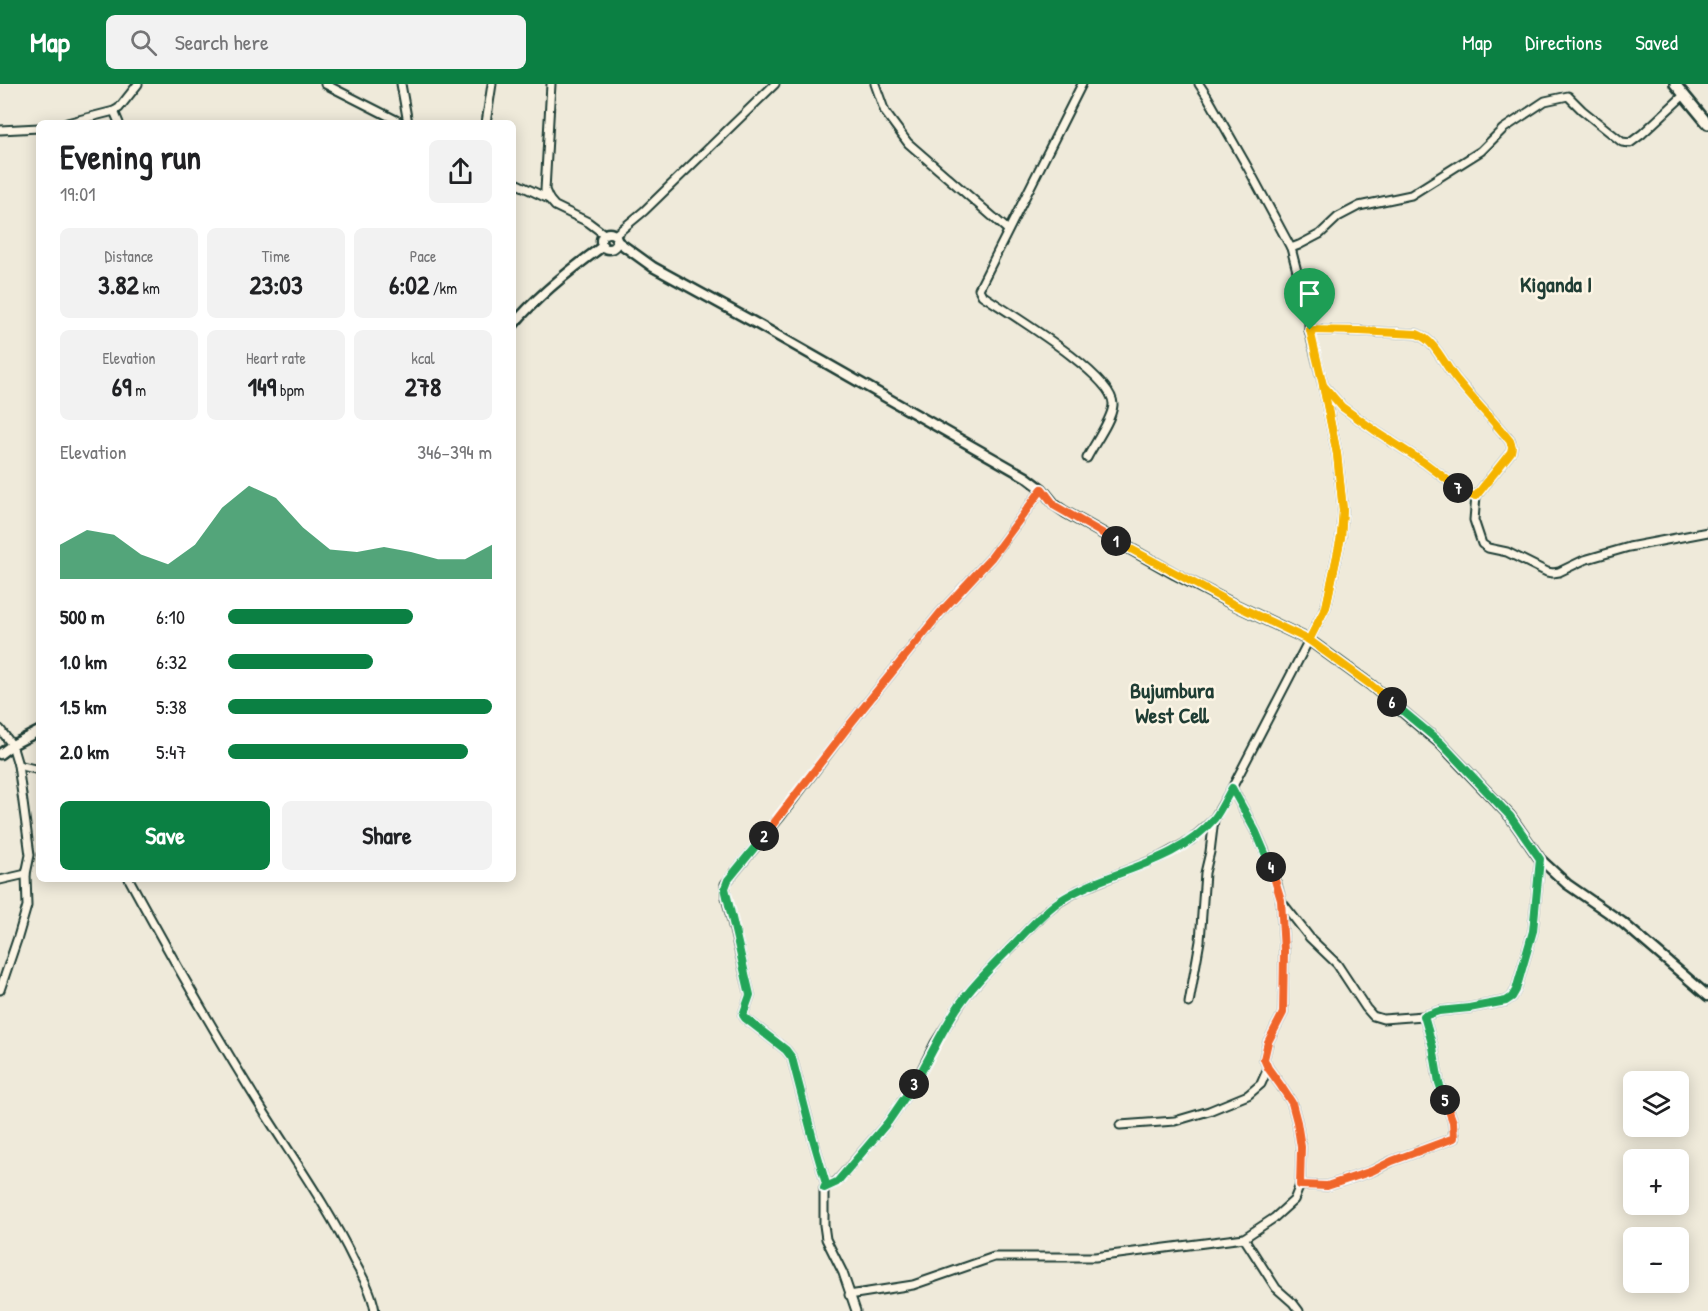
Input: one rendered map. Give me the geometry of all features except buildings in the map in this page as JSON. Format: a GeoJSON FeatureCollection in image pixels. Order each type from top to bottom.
{"type":"FeatureCollection","features":[{"type":"Feature","properties":{"kind":"main road"},"geometry":{"type":"LineString","coordinates":[[1675,84],[1707,122]]}},
{"type":"Feature","properties":{"kind":"street"},"geometry":{"type":"LineString","coordinates":[[79,120],[119,108],[138,84]]}},
{"type":"Feature","properties":{"kind":"street"},"geometry":{"type":"LineString","coordinates":[[325,84],[396,120]]}},
{"type":"Feature","properties":{"kind":"street"},"geometry":{"type":"LineString","coordinates":[[401,84],[407,120]]}},
{"type":"Feature","properties":{"kind":"street"},"geometry":{"type":"LineString","coordinates":[[486,120],[492,84]]}},
{"type":"Feature","properties":{"kind":"street"},"geometry":{"type":"LineString","coordinates":[[551,84],[545,190],[555,206],[588,222],[604,234]]}},
{"type":"Feature","properties":{"kind":"street"},"geometry":{"type":"LineString","coordinates":[[775,84],[616,238],[612,248],[607,249],[603,246],[601,238],[610,232],[616,238],[652,267],[759,325],[1026,477],[1042,489],[1055,506],[1065,512],[1193,583],[1309,640],[1371,685],[1440,742],[1510,816],[1540,859],[1567,884],[1622,922],[1708,996]]}},
{"type":"Feature","properties":{"kind":"street"},"geometry":{"type":"LineString","coordinates":[[875,84],[885,112],[908,143],[1008,230]]}},
{"type":"Feature","properties":{"kind":"street"},"geometry":{"type":"LineString","coordinates":[[1082,84],[980,285],[980,292],[1075,357],[1112,395],[1111,415],[1086,458]]}},
{"type":"Feature","properties":{"kind":"street"},"geometry":{"type":"LineString","coordinates":[[824,1188],[837,1182],[888,1122],[916,1081],[935,1042],[964,998],[1043,914],[1079,890],[1160,857],[1191,840],[1214,819],[1326,607],[1341,537],[1343,510],[1337,454],[1309,318],[1291,248],[1199,84]]}},
{"type":"Feature","properties":{"kind":"street"},"geometry":{"type":"LineString","coordinates":[[1291,248],[1320,234],[1338,217],[1359,206],[1411,195],[1480,151],[1503,129],[1545,101],[1568,96],[1622,142],[1630,143],[1684,95]]}},
{"type":"Feature","properties":{"kind":"street"},"geometry":{"type":"LineString","coordinates":[[114,111],[118,120]]}},
{"type":"Feature","properties":{"kind":"street"},"geometry":{"type":"LineString","coordinates":[[0,130],[36,128]]}},
{"type":"Feature","properties":{"kind":"street"},"geometry":{"type":"LineString","coordinates":[[516,183],[549,199]]}},
{"type":"Feature","properties":{"kind":"street"},"geometry":{"type":"LineString","coordinates":[[516,322],[525,311],[603,246]]}},
{"type":"Feature","properties":{"kind":"street"},"geometry":{"type":"LineString","coordinates":[[1310,330],[1417,334],[1424,336],[1430,342],[1455,378],[1510,441],[1512,447],[1511,452],[1476,496],[1474,520],[1482,544],[1488,548],[1507,552],[1553,573],[1584,560],[1629,547],[1708,532]]}},
{"type":"Feature","properties":{"kind":"street"},"geometry":{"type":"LineString","coordinates":[[1323,385],[1342,407],[1425,463],[1467,495],[1476,496]]}},
{"type":"Feature","properties":{"kind":"street"},"geometry":{"type":"LineString","coordinates":[[856,1311],[843,1273],[826,1239],[824,1188],[826,1184],[792,1058],[786,1050],[743,1015],[750,995],[726,897],[725,884],[940,613],[991,558],[1042,489]]}},
{"type":"Feature","properties":{"kind":"street"},"geometry":{"type":"LineString","coordinates":[[0,729],[12,745],[18,765],[30,855],[26,874],[27,906],[0,990]]}},
{"type":"Feature","properties":{"kind":"street"},"geometry":{"type":"LineString","coordinates":[[0,754],[36,733]]}},
{"type":"Feature","properties":{"kind":"street"},"geometry":{"type":"LineString","coordinates":[[18,765],[36,769]]}},
{"type":"Feature","properties":{"kind":"street"},"geometry":{"type":"LineString","coordinates":[[849,1295],[913,1285],[994,1257],[1095,1257],[1244,1238],[1274,1218],[1294,1200],[1300,1185],[1301,1147],[1297,1122],[1292,1103],[1264,1059],[1268,1042],[1283,1013],[1284,951],[1281,900],[1269,861],[1232,788]]}},
{"type":"Feature","properties":{"kind":"street"},"geometry":{"type":"LineString","coordinates":[[1190,1003],[1200,941],[1205,873],[1214,819]]}},
{"type":"Feature","properties":{"kind":"street"},"geometry":{"type":"LineString","coordinates":[[1281,900],[1310,938],[1337,964],[1373,1016],[1383,1019],[1424,1016],[1439,1011],[1506,1001],[1512,997],[1533,931],[1540,859]]}},
{"type":"Feature","properties":{"kind":"street"},"geometry":{"type":"LineString","coordinates":[[0,880],[26,874]]}},
{"type":"Feature","properties":{"kind":"street"},"geometry":{"type":"LineString","coordinates":[[131,882],[206,1016],[344,1240],[372,1297],[375,1311]]}},
{"type":"Feature","properties":{"kind":"street"},"geometry":{"type":"LineString","coordinates":[[1300,1185],[1327,1186],[1372,1171],[1392,1161],[1454,1138],[1453,1122],[1439,1083],[1433,1047],[1424,1016]]}},
{"type":"Feature","properties":{"kind":"street"},"geometry":{"type":"LineString","coordinates":[[1120,1125],[1175,1121],[1209,1111],[1248,1095],[1261,1084],[1268,1068]]}},
{"type":"Feature","properties":{"kind":"street"},"geometry":{"type":"LineString","coordinates":[[1244,1238],[1276,1288],[1299,1311]]}},
{"type":"Feature","properties":{"kind":"district","name":"Kiganda I"},"geometry":{"type":"Point","coordinates":[1556,284]}},
{"type":"Feature","properties":{"kind":"district","name":"Bujumbura West Cell"},"geometry":{"type":"Point","coordinates":[1172,702]}},
{"type":"Feature","properties":{"kind":"route"},"geometry":{"type":"LineString","coordinates":[[1310,330],[1337,454],[1343,510],[1341,537],[1326,607],[1309,640],[1175,574],[1065,512],[1055,506],[1042,489],[991,558],[940,613],[725,884],[726,897],[750,995],[743,1015],[786,1050],[792,1058],[826,1184],[824,1188],[837,1182],[888,1122],[916,1081],[935,1042],[964,998],[1043,914],[1079,890],[1160,857],[1191,840],[1214,819],[1232,788],[1269,861],[1281,900],[1284,951],[1283,1013],[1272,1032],[1264,1059],[1292,1103],[1301,1147],[1300,1185],[1327,1186],[1372,1171],[1392,1161],[1454,1138],[1453,1122],[1439,1083],[1433,1047],[1424,1016],[1439,1011],[1506,1001],[1512,997],[1533,931],[1540,859],[1510,816],[1440,742],[1371,685],[1309,640],[1326,607],[1341,537],[1343,510],[1341,484],[1337,454],[1323,385],[1342,407],[1425,463],[1467,495],[1476,496],[1511,452],[1512,447],[1510,441],[1455,378],[1424,336],[1310,330]]}}]}
